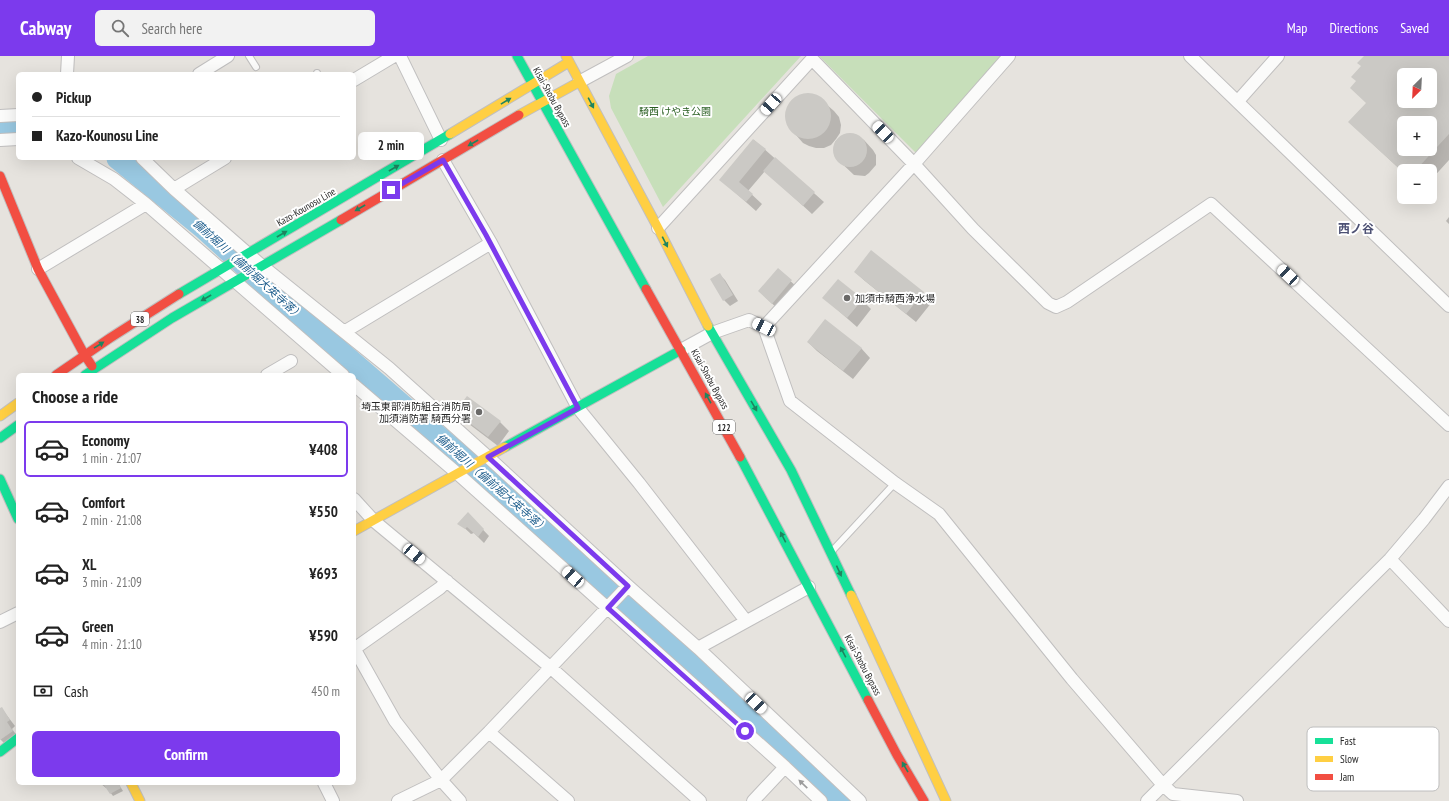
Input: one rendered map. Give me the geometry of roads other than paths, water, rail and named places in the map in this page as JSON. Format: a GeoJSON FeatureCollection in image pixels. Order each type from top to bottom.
{"type":"FeatureCollection","features":[{"type":"Feature","properties":{"kind":"main road","name":"Kisai-Shobu Bypass"},"geometry":{"type":"LineString","coordinates":[[517,56],[750,475],[898,755],[924,801]]}},
{"type":"Feature","properties":{"kind":"main road","name":"Kazo-Kounosu Line"},"geometry":{"type":"LineString","coordinates":[[59,373],[84,354],[223,267],[441,140],[532,85],[568,59]]}},
{"type":"Feature","properties":{"kind":"main road","name":"Kisai-Shobu Bypass"},"geometry":{"type":"LineString","coordinates":[[568,59],[712,333],[791,470],[946,801]]}},
{"type":"Feature","properties":{"kind":"main road","name":"38"},"geometry":{"type":"LineString","coordinates":[[96,372],[172,318],[542,102],[580,82]]}},
{"type":"Feature","properties":{"kind":"main road"},"geometry":{"type":"LineString","coordinates":[[0,177],[38,269],[84,354],[96,372]]}},
{"type":"Feature","properties":{"kind":"main road"},"geometry":{"type":"LineString","coordinates":[[356,530],[681,350]]}},
{"type":"Feature","properties":{"kind":"main road"},"geometry":{"type":"LineString","coordinates":[[0,416],[16,404]]}},
{"type":"Feature","properties":{"kind":"main road"},"geometry":{"type":"LineString","coordinates":[[0,438],[16,426]]}},
{"type":"Feature","properties":{"kind":"main road"},"geometry":{"type":"LineString","coordinates":[[0,479],[16,515]]}},
{"type":"Feature","properties":{"kind":"main road"},"geometry":{"type":"LineString","coordinates":[[0,752],[16,740]]}},
{"type":"Feature","properties":{"kind":"main road"},"geometry":{"type":"LineString","coordinates":[[132,785],[140,801]]}},
{"type":"Feature","properties":{"kind":"street"},"geometry":{"type":"LineString","coordinates":[[68,56],[68,72]]}},
{"type":"Feature","properties":{"kind":"street"},"geometry":{"type":"LineString","coordinates":[[356,79],[394,56]]}},
{"type":"Feature","properties":{"kind":"street"},"geometry":{"type":"LineString","coordinates":[[400,56],[441,140]]}},
{"type":"Feature","properties":{"kind":"street"},"geometry":{"type":"LineString","coordinates":[[568,59],[580,56]]}},
{"type":"Feature","properties":{"kind":"street"},"geometry":{"type":"LineString","coordinates":[[580,82],[627,56]]}},
{"type":"Feature","properties":{"kind":"street"},"geometry":{"type":"LineString","coordinates":[[764,327],[914,164],[1009,56]]}},
{"type":"Feature","properties":{"kind":"street"},"geometry":{"type":"LineString","coordinates":[[1190,56],[1449,306]]}},
{"type":"Feature","properties":{"kind":"street"},"geometry":{"type":"LineString","coordinates":[[1238,101],[1278,56]]}},
{"type":"Feature","properties":{"kind":"street"},"geometry":{"type":"LineString","coordinates":[[202,72],[223,57]]}},
{"type":"Feature","properties":{"kind":"street"},"geometry":{"type":"LineString","coordinates":[[658,228],[812,59],[914,164],[973,229],[1039,296],[1048,303],[1056,307],[1067,302],[1211,204],[1449,425]]}},
{"type":"Feature","properties":{"kind":"street"},"geometry":{"type":"LineString","coordinates":[[0,116],[16,115]]}},
{"type":"Feature","properties":{"kind":"street"},"geometry":{"type":"LineString","coordinates":[[0,140],[16,139]]}},
{"type":"Feature","properties":{"kind":"street"},"geometry":{"type":"LineString","coordinates":[[81,160],[114,179],[223,267],[341,373]]}},
{"type":"Feature","properties":{"kind":"street"},"geometry":{"type":"LineString","coordinates":[[144,160],[174,189],[261,265],[389,368],[488,457],[627,587],[698,648],[860,801]]}},
{"type":"Feature","properties":{"kind":"street"},"geometry":{"type":"LineString","coordinates":[[174,189],[222,160]]}},
{"type":"Feature","properties":{"kind":"street"},"geometry":{"type":"LineString","coordinates":[[443,160],[490,243],[578,408],[639,483],[746,621]]}},
{"type":"Feature","properties":{"kind":"street"},"geometry":{"type":"LineString","coordinates":[[38,269],[146,204]]}},
{"type":"Feature","properties":{"kind":"street"},"geometry":{"type":"LineString","coordinates":[[344,332],[490,243]]}},
{"type":"Feature","properties":{"kind":"street"},"geometry":{"type":"LineString","coordinates":[[681,350],[712,333],[749,320],[764,327],[790,401],[895,483],[939,514],[1072,679],[1163,785],[1173,794],[1237,801]]}},
{"type":"Feature","properties":{"kind":"street"},"geometry":{"type":"LineString","coordinates":[[270,373],[291,361]]}},
{"type":"Feature","properties":{"kind":"street"},"geometry":{"type":"LineString","coordinates":[[356,387],[461,472],[785,767],[820,801]]}},
{"type":"Feature","properties":{"kind":"street"},"geometry":{"type":"LineString","coordinates":[[1147,801],[1390,559],[1424,520],[1449,486]]}},
{"type":"Feature","properties":{"kind":"street"},"geometry":{"type":"LineString","coordinates":[[356,501],[374,521],[550,667],[700,801]]}},
{"type":"Feature","properties":{"kind":"street"},"geometry":{"type":"LineString","coordinates":[[1390,559],[1449,621]]}},
{"type":"Feature","properties":{"kind":"street"},"geometry":{"type":"LineString","coordinates":[[356,648],[447,582]]}},
{"type":"Feature","properties":{"kind":"street"},"geometry":{"type":"LineString","coordinates":[[398,801],[441,780],[489,732],[627,587]]}},
{"type":"Feature","properties":{"kind":"street"},"geometry":{"type":"LineString","coordinates":[[698,648],[809,587]]}},
{"type":"Feature","properties":{"kind":"street"},"geometry":{"type":"LineString","coordinates":[[0,622],[16,614]]}},
{"type":"Feature","properties":{"kind":"street"},"geometry":{"type":"LineString","coordinates":[[356,653],[394,722],[460,801]]}},
{"type":"Feature","properties":{"kind":"street"},"geometry":{"type":"LineString","coordinates":[[489,732],[568,801]]}},
{"type":"Feature","properties":{"kind":"street"},"geometry":{"type":"LineString","coordinates":[[753,801],[785,767]]}},
{"type":"Feature","properties":{"kind":"street"},"geometry":{"type":"LineString","coordinates":[[325,785],[333,801]]}},
{"type":"Feature","properties":{"kind":"lane"},"geometry":{"type":"LineString","coordinates":[[248,56],[256,67]]}},
{"type":"Feature","properties":{"kind":"lane"},"geometry":{"type":"LineString","coordinates":[[831,553],[895,483]]}},
{"type":"Feature","properties":{"kind":"waterway","name":"備前堀川（備前堀大英寺落）"},"geometry":{"type":"LineString","coordinates":[[0,126],[16,124]]}},
{"type":"Feature","properties":{"kind":"waterway","name":"備前堀川（備前堀大英寺落）"},"geometry":{"type":"LineString","coordinates":[[120,160],[203,227],[340,352],[534,520],[840,801]]}},
{"type":"Feature","properties":{"kind":"place","name":"加須市騎西浄水場"},"geometry":{"type":"Point","coordinates":[847,298]}},
{"type":"Feature","properties":{"kind":"place","name":"埼玉東部消防組合消防局 加須消防署 騎西分署"},"geometry":{"type":"Point","coordinates":[479,412]}},
{"type":"Feature","properties":{"kind":"district","name":"西ノ谷"},"geometry":{"type":"Point","coordinates":[1356,228]}},
{"type":"Feature","properties":{"kind":"park label","name":"騎西 けやき公園"},"geometry":{"type":"Point","coordinates":[675,111]}}]}
